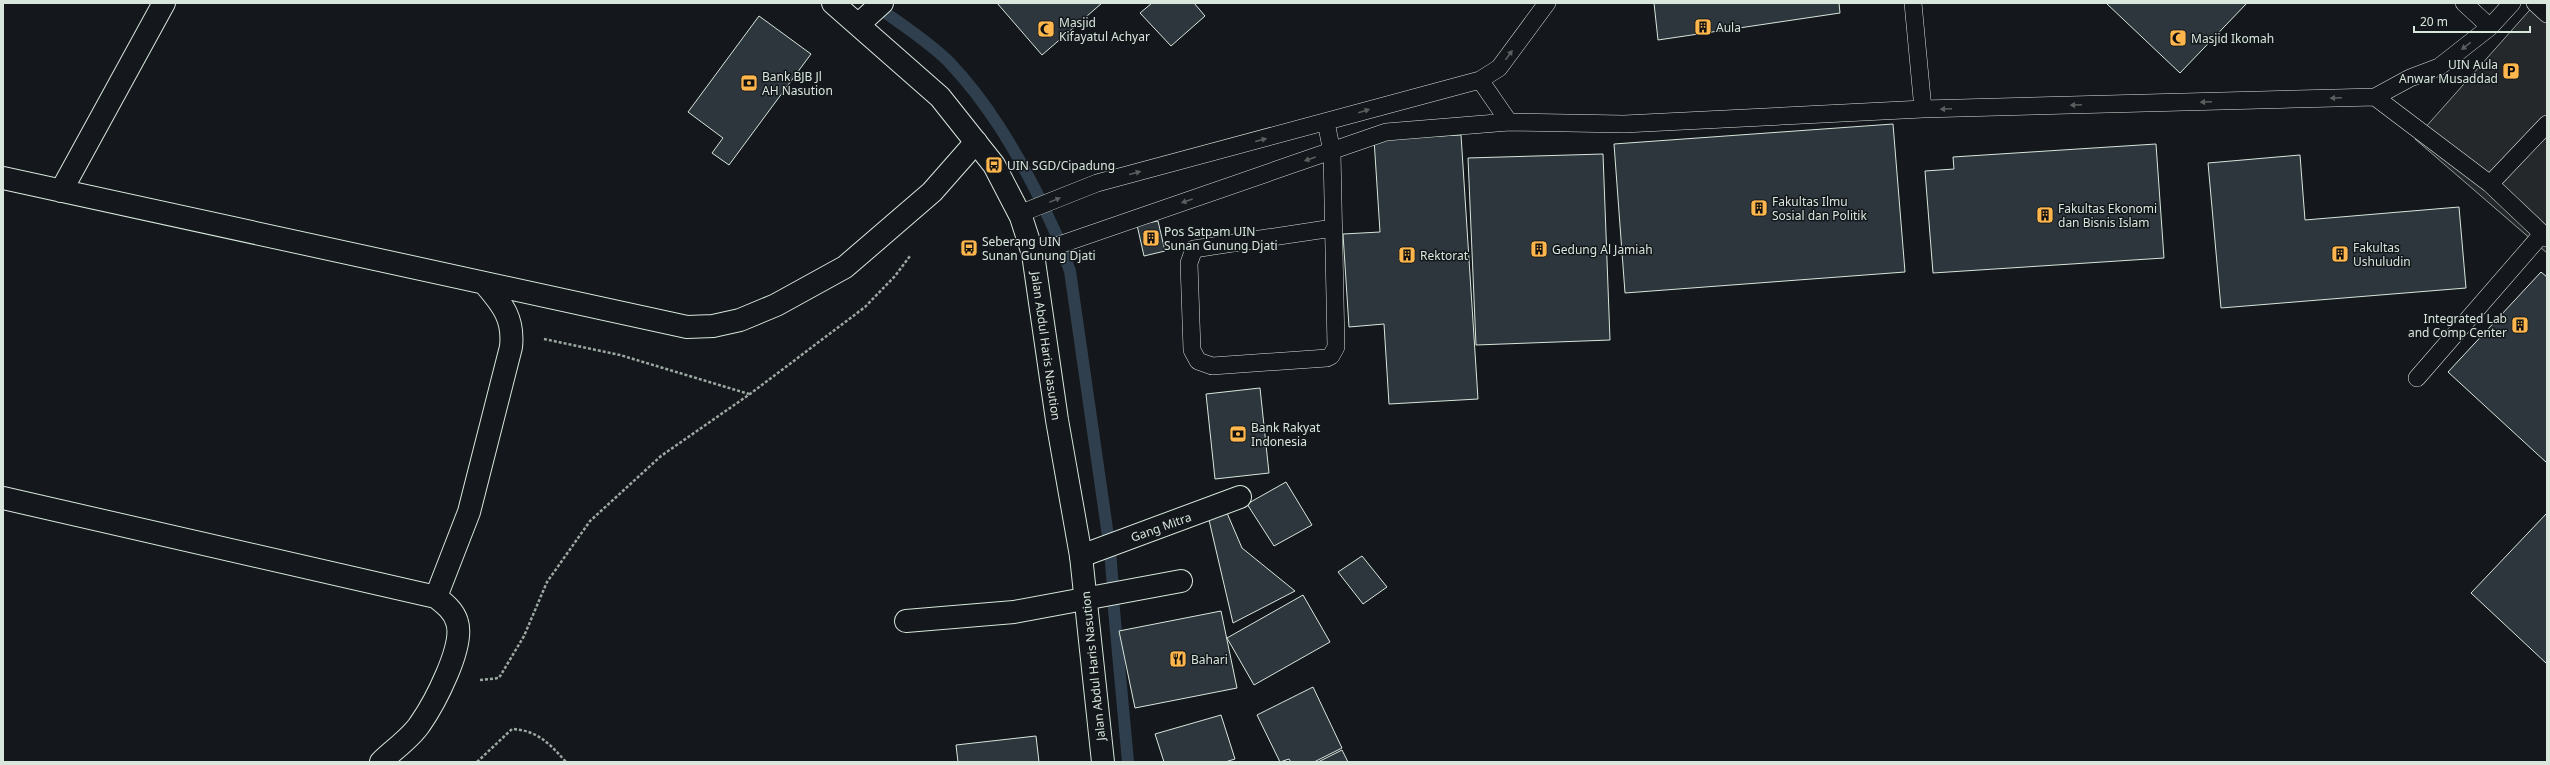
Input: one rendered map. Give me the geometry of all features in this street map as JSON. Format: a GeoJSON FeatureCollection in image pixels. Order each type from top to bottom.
{"type":"FeatureCollection","features":[{"type":"Feature","properties":{"kind":"main road"},"geometry":{"type":"LineString","coordinates":[[61,192],[164,3]]}},
{"type":"Feature","properties":{"kind":"main road","name":"Jalan Abdul Haris Nasution"},"geometry":{"type":"LineString","coordinates":[[833,3],[859,24],[940,96],[994,166],[1019,214],[1033,254],[1057,420],[1081,556],[1103,762]]}},
{"type":"Feature","properties":{"kind":"main road"},"geometry":{"type":"LineString","coordinates":[[859,24],[882,3]]}},
{"type":"Feature","properties":{"kind":"main road"},"geometry":{"type":"LineString","coordinates":[[3,178],[61,192],[484,284],[565,300],[687,328],[713,326],[740,320],[776,305],[845,267],[932,192],[976,142]]}},
{"type":"Feature","properties":{"kind":"main road"},"geometry":{"type":"LineString","coordinates":[[436,597],[469,512],[511,347],[512,332],[504,306],[484,284]]}},
{"type":"Feature","properties":{"kind":"main road","name":"Gang Mitra"},"geometry":{"type":"LineString","coordinates":[[1081,556],[1240,497]]}},
{"type":"Feature","properties":{"kind":"main road"},"geometry":{"type":"LineString","coordinates":[[3,498],[436,597],[450,608],[458,623],[456,650],[448,673],[420,725],[381,762]]}},
{"type":"Feature","properties":{"kind":"main road"},"geometry":{"type":"LineString","coordinates":[[906,621],[1014,612],[1181,581]]}},
{"type":"Feature","properties":{"kind":"lane"},"geometry":{"type":"LineString","coordinates":[[1019,214],[1097,183],[1480,80],[1499,68],[1547,3]]}},
{"type":"Feature","properties":{"kind":"lane"},"geometry":{"type":"LineString","coordinates":[[1913,3],[1923,109]]}},
{"type":"Feature","properties":{"kind":"lane"},"geometry":{"type":"LineString","coordinates":[[2464,3],[2490,27]]}},
{"type":"Feature","properties":{"kind":"lane"},"geometry":{"type":"LineString","coordinates":[[1033,254],[1332,152],[1386,132],[1509,122],[1624,124],[1923,109],[2375,97],[2410,78],[2439,67],[2490,27],[2512,3]]}},
{"type":"Feature","properties":{"kind":"lane"},"geometry":{"type":"LineString","coordinates":[[2535,3],[2547,14]]}},
{"type":"Feature","properties":{"kind":"lane"},"geometry":{"type":"LineString","coordinates":[[1480,80],[1509,122]]}},
{"type":"Feature","properties":{"kind":"lane"},"geometry":{"type":"LineString","coordinates":[[2375,97],[2490,184],[2545,236],[2417,378]]}},
{"type":"Feature","properties":{"kind":"lane"},"geometry":{"type":"LineString","coordinates":[[1326,122],[1332,152],[1336,347],[1331,356],[1212,366],[1198,361],[1192,350],[1188,263],[1194,249],[1333,228]]}},
{"type":"Feature","properties":{"kind":"lane"},"geometry":{"type":"LineString","coordinates":[[2490,184],[2547,124]]}},
{"type":"Feature","properties":{"kind":"path"},"geometry":{"type":"LineString","coordinates":[[448,673],[480,680],[499,678],[524,636],[547,582],[590,521],[661,456],[750,394],[865,307],[895,276],[912,254]]}},
{"type":"Feature","properties":{"kind":"path"},"geometry":{"type":"LineString","coordinates":[[512,332],[620,355],[750,394]]}},
{"type":"Feature","properties":{"kind":"path"},"geometry":{"type":"LineString","coordinates":[[477,762],[512,729],[532,732],[545,739],[566,762]]}},
{"type":"Feature","properties":{"kind":"shaded area","name":"UIN Aula Anwar Musaddad"},"geometry":{"type":"Polygon","coordinates":[[[2536,3],[2547,3],[2547,253],[2415,139],[2536,3]]]}},
{"type":"Feature","properties":{"kind":"building","name":"Masjid Kifayatul Achyar"},"geometry":{"type":"Polygon","coordinates":[[[997,3],[1102,3],[1042,55],[997,3]]]}},
{"type":"Feature","properties":{"kind":"building"},"geometry":{"type":"Polygon","coordinates":[[[1152,3],[1194,3],[1205,16],[1171,46],[1140,13],[1152,3]]]}},
{"type":"Feature","properties":{"kind":"building","name":"Aula"},"geometry":{"type":"Polygon","coordinates":[[[1654,3],[1839,3],[1840,13],[1658,40],[1654,3]]]}},
{"type":"Feature","properties":{"kind":"building","name":"Masjid Ikomah"},"geometry":{"type":"Polygon","coordinates":[[[2106,3],[2247,3],[2180,73],[2106,3]]]}},
{"type":"Feature","properties":{"kind":"building","name":"Bank BJB Jl AH Nasution"},"geometry":{"type":"Polygon","coordinates":[[[759,16],[811,54],[729,165],[712,153],[723,138],[688,112],[759,16]]]}},
{"type":"Feature","properties":{"kind":"building","name":"Fakultas Ilmu Sosial dan Politik"},"geometry":{"type":"Polygon","coordinates":[[[1893,124],[1905,272],[1625,293],[1614,144],[1893,124]]]}},
{"type":"Feature","properties":{"kind":"building","name":"Rektorat"},"geometry":{"type":"Polygon","coordinates":[[[1461,135],[1478,399],[1389,404],[1384,324],[1349,327],[1343,234],[1380,232],[1374,139],[1461,135]]]}},
{"type":"Feature","properties":{"kind":"building","name":"Fakultas Ekonomi dan Bisnis Islam"},"geometry":{"type":"Polygon","coordinates":[[[2156,144],[2164,258],[1933,273],[1925,171],[1954,169],[1953,157],[2156,144]]]}},
{"type":"Feature","properties":{"kind":"building","name":"Gedung Al Jamiah"},"geometry":{"type":"Polygon","coordinates":[[[1603,154],[1610,340],[1476,345],[1468,158],[1603,154]]]}},
{"type":"Feature","properties":{"kind":"building","name":"Fakultas Ushuludin"},"geometry":{"type":"Polygon","coordinates":[[[2300,155],[2305,220],[2459,207],[2466,288],[2221,308],[2208,163],[2300,155]]]}},
{"type":"Feature","properties":{"kind":"building","name":"Pos Satpam UIN Sunan Gunung Djati"},"geometry":{"type":"Polygon","coordinates":[[[1158,221],[1165,251],[1144,256],[1137,225],[1158,221]]]}},
{"type":"Feature","properties":{"kind":"building","name":"Integrated Lab and Comp Center"},"geometry":{"type":"Polygon","coordinates":[[[2541,272],[2547,277],[2547,463],[2448,372],[2541,272]]]}},
{"type":"Feature","properties":{"kind":"building","name":"Bank Rakyat Indonesia"},"geometry":{"type":"Polygon","coordinates":[[[1260,388],[1269,473],[1215,479],[1206,394],[1260,388]]]}},
{"type":"Feature","properties":{"kind":"building"},"geometry":{"type":"Polygon","coordinates":[[[1286,482],[1312,525],[1274,546],[1247,504],[1286,482]]]}},
{"type":"Feature","properties":{"kind":"building"},"geometry":{"type":"Polygon","coordinates":[[[1227,513],[1242,548],[1295,591],[1233,623],[1209,520],[1227,513]]]}},
{"type":"Feature","properties":{"kind":"building"},"geometry":{"type":"Polygon","coordinates":[[[2547,513],[2547,664],[2471,593],[2547,513]]]}},
{"type":"Feature","properties":{"kind":"building"},"geometry":{"type":"Polygon","coordinates":[[[1362,556],[1387,587],[1363,604],[1338,572],[1362,556]]]}},
{"type":"Feature","properties":{"kind":"building"},"geometry":{"type":"Polygon","coordinates":[[[1303,595],[1330,642],[1254,685],[1227,638],[1303,595]]]}},
{"type":"Feature","properties":{"kind":"building","name":"Bahari"},"geometry":{"type":"Polygon","coordinates":[[[1221,611],[1237,688],[1135,708],[1119,631],[1221,611]]]}},
{"type":"Feature","properties":{"kind":"building"},"geometry":{"type":"Polygon","coordinates":[[[1313,687],[1342,748],[1314,762],[1291,762],[1289,759],[1280,762],[1257,715],[1313,687]]]}},
{"type":"Feature","properties":{"kind":"building"},"geometry":{"type":"Polygon","coordinates":[[[1221,715],[1235,759],[1225,762],[1164,762],[1155,734],[1221,715]]]}},
{"type":"Feature","properties":{"kind":"building"},"geometry":{"type":"Polygon","coordinates":[[[1036,736],[1039,762],[958,762],[956,745],[1036,736]]]}},
{"type":"Feature","properties":{"kind":"building"},"geometry":{"type":"Polygon","coordinates":[[[1342,750],[1348,762],[1318,762],[1342,750]]]}},
{"type":"Feature","properties":{"kind":"waterway"},"geometry":{"type":"LineString","coordinates":[[879,8],[933,48],[949,62],[963,78],[989,111],[1000,128],[1022,164],[1041,201]]}},
{"type":"Feature","properties":{"kind":"waterway"},"geometry":{"type":"LineString","coordinates":[[1044,208],[1059,240]]}},
{"type":"Feature","properties":{"kind":"waterway"},"geometry":{"type":"LineString","coordinates":[[1061,247],[1070,271],[1109,543]]}},
{"type":"Feature","properties":{"kind":"waterway"},"geometry":{"type":"LineString","coordinates":[[1110,550],[1113,588]]}},
{"type":"Feature","properties":{"kind":"waterway"},"geometry":{"type":"LineString","coordinates":[[1113,599],[1128,762]]}},
{"type":"Feature","properties":{"kind":"place","name":"Aula"},"geometry":{"type":"Point","coordinates":[1703,27]}},
{"type":"Feature","properties":{"kind":"place","name":"Masjid Kifayatul Achyar"},"geometry":{"type":"Point","coordinates":[1046,29]}},
{"type":"Feature","properties":{"kind":"place","name":"Masjid Ikomah"},"geometry":{"type":"Point","coordinates":[2178,38]}},
{"type":"Feature","properties":{"kind":"place","name":"UIN Aula Anwar Musaddad"},"geometry":{"type":"Point","coordinates":[2511,71]}},
{"type":"Feature","properties":{"kind":"place","name":"Bank BJB Jl AH Nasution"},"geometry":{"type":"Point","coordinates":[749,83]}},
{"type":"Feature","properties":{"kind":"place","name":"UIN SGD/Cipadung"},"geometry":{"type":"Point","coordinates":[994,165]}},
{"type":"Feature","properties":{"kind":"place","name":"Fakultas Ilmu Sosial dan Politik"},"geometry":{"type":"Point","coordinates":[1759,208]}},
{"type":"Feature","properties":{"kind":"place","name":"Fakultas Ekonomi dan Bisnis Islam"},"geometry":{"type":"Point","coordinates":[2045,215]}},
{"type":"Feature","properties":{"kind":"place","name":"Pos Satpam UIN Sunan Gunung Djati"},"geometry":{"type":"Point","coordinates":[1151,238]}},
{"type":"Feature","properties":{"kind":"place","name":"Seberang UIN Sunan Gunung Djati"},"geometry":{"type":"Point","coordinates":[969,248]}},
{"type":"Feature","properties":{"kind":"place","name":"Gedung Al Jamiah"},"geometry":{"type":"Point","coordinates":[1539,249]}},
{"type":"Feature","properties":{"kind":"place","name":"Fakultas Ushuludin"},"geometry":{"type":"Point","coordinates":[2340,254]}},
{"type":"Feature","properties":{"kind":"place","name":"Rektorat"},"geometry":{"type":"Point","coordinates":[1407,255]}},
{"type":"Feature","properties":{"kind":"place","name":"Integrated Lab and Comp Center"},"geometry":{"type":"Point","coordinates":[2520,325]}},
{"type":"Feature","properties":{"kind":"place","name":"Bank Rakyat Indonesia"},"geometry":{"type":"Point","coordinates":[1238,434]}},
{"type":"Feature","properties":{"kind":"place","name":"Bahari"},"geometry":{"type":"Point","coordinates":[1178,659]}}]}
